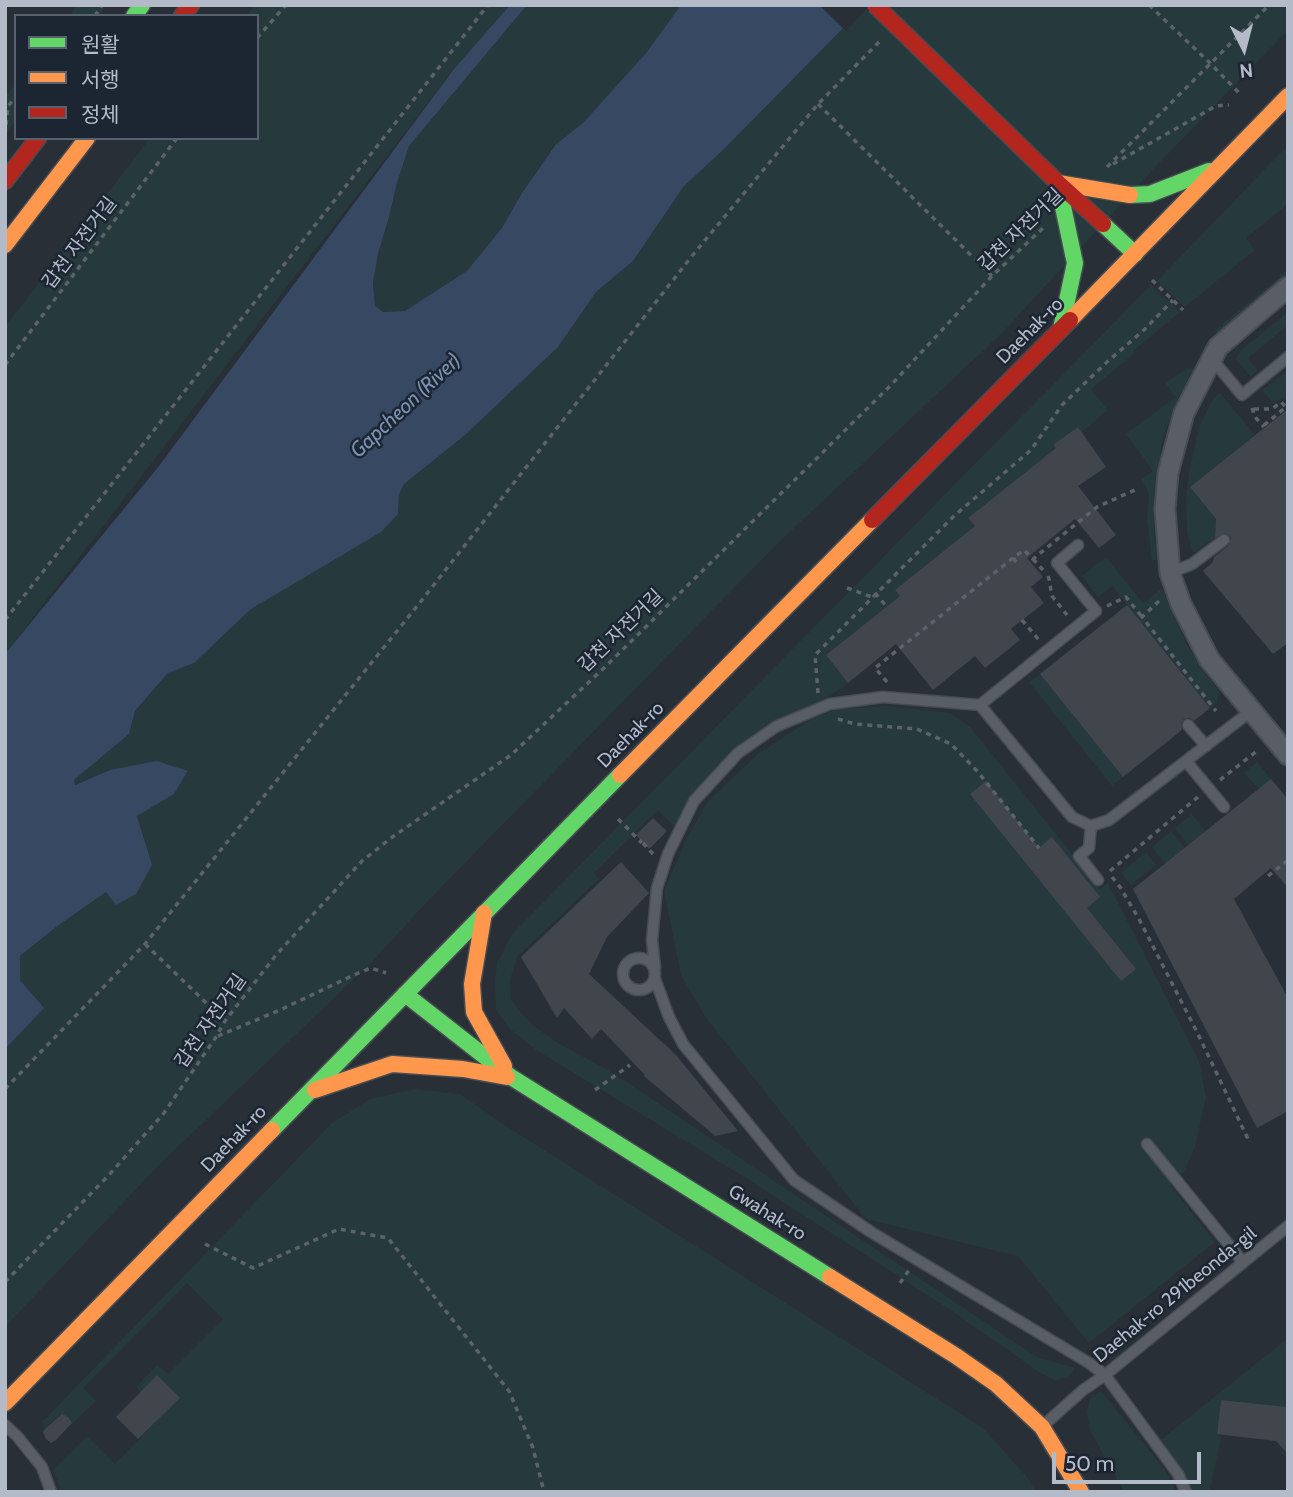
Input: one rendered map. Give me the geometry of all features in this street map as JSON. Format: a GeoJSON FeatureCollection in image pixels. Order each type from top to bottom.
{"type":"FeatureCollection","features":[{"type":"Feature","properties":{"kind":"main road"},"geometry":{"type":"LineString","coordinates":[[876,5],[1058,183],[1135,254]]}},
{"type":"Feature","properties":{"kind":"main road","name":"Daehak-ro"},"geometry":{"type":"LineString","coordinates":[[5,1403],[1288,96]]}},
{"type":"Feature","properties":{"kind":"main road"},"geometry":{"type":"LineString","coordinates":[[5,181],[36,140]]}},
{"type":"Feature","properties":{"kind":"main road"},"geometry":{"type":"LineString","coordinates":[[5,245],[85,140]]}},
{"type":"Feature","properties":{"kind":"main road"},"geometry":{"type":"LineString","coordinates":[[1058,183],[1130,195],[1150,194],[1218,168]]}},
{"type":"Feature","properties":{"kind":"main road"},"geometry":{"type":"LineString","coordinates":[[1058,183],[1075,263],[1061,329]]}},
{"type":"Feature","properties":{"kind":"main road"},"geometry":{"type":"LineString","coordinates":[[485,913],[472,984],[474,1012],[511,1077]]}},
{"type":"Feature","properties":{"kind":"main road","name":"Gwahak-ro"},"geometry":{"type":"LineString","coordinates":[[405,994],[511,1077],[957,1356],[996,1384],[1042,1427],[1080,1492]]}},
{"type":"Feature","properties":{"kind":"main road"},"geometry":{"type":"LineString","coordinates":[[309,1092],[392,1064],[463,1069],[511,1077]]}},
{"type":"Feature","properties":{"kind":"street"},"geometry":{"type":"LineString","coordinates":[[1288,287],[1218,347],[1184,413],[1168,473],[1165,509],[1170,573],[1181,604],[1209,659],[1288,755]]}},
{"type":"Feature","properties":{"kind":"lane"},"geometry":{"type":"LineString","coordinates":[[1212,359],[1242,395],[1288,357]]}},
{"type":"Feature","properties":{"kind":"lane"},"geometry":{"type":"LineString","coordinates":[[1170,573],[1192,564],[1224,540]]}},
{"type":"Feature","properties":{"kind":"lane"},"geometry":{"type":"LineString","coordinates":[[1078,545],[1057,563],[1096,611],[980,705],[884,697],[830,704],[777,726],[738,753],[694,801],[668,854],[657,888],[652,940],[654,974],[669,1017],[683,1044],[794,1180],[871,1232],[1105,1375],[1178,1474],[1186,1492]]}},
{"type":"Feature","properties":{"kind":"lane"},"geometry":{"type":"LineString","coordinates":[[980,705],[1072,817],[1091,826],[1109,820],[1251,711]]}},
{"type":"Feature","properties":{"kind":"lane"},"geometry":{"type":"LineString","coordinates":[[1188,725],[1206,746]]}},
{"type":"Feature","properties":{"kind":"lane"},"geometry":{"type":"LineString","coordinates":[[1186,761],[1224,807]]}},
{"type":"Feature","properties":{"kind":"lane"},"geometry":{"type":"LineString","coordinates":[[1091,826],[1089,848],[1079,856],[1098,880]]}},
{"type":"Feature","properties":{"kind":"lane"},"geometry":{"type":"LineString","coordinates":[[1147,1144],[1243,1262]]}},
{"type":"Feature","properties":{"kind":"lane","name":"Daehak-ro 291beonda-gil"},"geometry":{"type":"LineString","coordinates":[[1042,1427],[1083,1390],[1288,1226]]}},
{"type":"Feature","properties":{"kind":"lane"},"geometry":{"type":"LineString","coordinates":[[5,1425],[41,1467],[51,1492]]}},
{"type":"Feature","properties":{"kind":"path"},"geometry":{"type":"LineString","coordinates":[[259,36],[286,5]]}},
{"type":"Feature","properties":{"kind":"path"},"geometry":{"type":"LineString","coordinates":[[5,621],[488,5]]}},
{"type":"Feature","properties":{"kind":"path"},"geometry":{"type":"LineString","coordinates":[[1149,5],[1240,94]]}},
{"type":"Feature","properties":{"kind":"path"},"geometry":{"type":"LineString","coordinates":[[1098,176],[1269,5]]}},
{"type":"Feature","properties":{"kind":"path"},"geometry":{"type":"LineString","coordinates":[[5,1089],[145,944],[418,605],[692,256],[818,104],[886,35]]}},
{"type":"Feature","properties":{"kind":"path"},"geometry":{"type":"LineString","coordinates":[[5,135],[8,106],[14,99]]}},
{"type":"Feature","properties":{"kind":"path"},"geometry":{"type":"LineString","coordinates":[[818,104],[992,276]]}},
{"type":"Feature","properties":{"kind":"path"},"geometry":{"type":"LineString","coordinates":[[1108,166],[1216,106],[1229,105]]}},
{"type":"Feature","properties":{"kind":"path","name":"갑천 자전거길"},"geometry":{"type":"LineString","coordinates":[[5,365],[175,140]]}},
{"type":"Feature","properties":{"kind":"path","name":"갑천 자전거길"},"geometry":{"type":"LineString","coordinates":[[5,1282],[108,1176],[164,1113],[225,1021],[276,955],[362,861],[511,755],[604,668],[891,385],[992,276],[1050,221]]}},
{"type":"Feature","properties":{"kind":"path"},"geometry":{"type":"LineString","coordinates":[[1152,280],[1183,310]]}},
{"type":"Feature","properties":{"kind":"path"},"geometry":{"type":"LineString","coordinates":[[818,699],[815,655],[954,516],[1031,450],[1062,405],[1173,300]]}},
{"type":"Feature","properties":{"kind":"path"},"geometry":{"type":"LineString","coordinates":[[1254,410],[1272,408],[1281,402],[1286,407],[1263,427],[1255,417]]}},
{"type":"Feature","properties":{"kind":"path"},"geometry":{"type":"LineString","coordinates":[[1033,559],[1097,507],[1137,489]]}},
{"type":"Feature","properties":{"kind":"path"},"geometry":{"type":"LineString","coordinates":[[884,697],[887,681],[875,668],[1007,560],[1024,550],[1049,579],[1052,596],[1077,626]]}},
{"type":"Feature","properties":{"kind":"path"},"geometry":{"type":"LineString","coordinates":[[1013,558],[1018,564]]}},
{"type":"Feature","properties":{"kind":"path"},"geometry":{"type":"LineString","coordinates":[[847,588],[874,595],[887,607]]}},
{"type":"Feature","properties":{"kind":"path"},"geometry":{"type":"LineString","coordinates":[[1142,617],[1166,595]]}},
{"type":"Feature","properties":{"kind":"path"},"geometry":{"type":"LineString","coordinates":[[1096,611],[1126,597],[1216,710]]}},
{"type":"Feature","properties":{"kind":"path"},"geometry":{"type":"LineString","coordinates":[[1022,620],[1048,650]]}},
{"type":"Feature","properties":{"kind":"path"},"geometry":{"type":"LineString","coordinates":[[834,718],[855,724],[917,729],[951,744],[978,772],[1039,848]]}},
{"type":"Feature","properties":{"kind":"path"},"geometry":{"type":"LineString","coordinates":[[1215,784],[1257,751]]}},
{"type":"Feature","properties":{"kind":"path"},"geometry":{"type":"LineString","coordinates":[[1202,793],[1107,873],[1120,887],[1139,919],[1248,1139]]}},
{"type":"Feature","properties":{"kind":"path"},"geometry":{"type":"LineString","coordinates":[[618,819],[654,855]]}},
{"type":"Feature","properties":{"kind":"path"},"geometry":{"type":"LineString","coordinates":[[1268,876],[1288,860]]}},
{"type":"Feature","properties":{"kind":"path"},"geometry":{"type":"LineString","coordinates":[[145,944],[225,1021]]}},
{"type":"Feature","properties":{"kind":"path"},"geometry":{"type":"LineString","coordinates":[[216,1037],[371,968],[386,973]]}},
{"type":"Feature","properties":{"kind":"path"},"geometry":{"type":"LineString","coordinates":[[595,1090],[630,1065]]}},
{"type":"Feature","properties":{"kind":"path"},"geometry":{"type":"LineString","coordinates":[[205,1244],[253,1268],[339,1229],[388,1238],[509,1391],[533,1448],[544,1492]]}},
{"type":"Feature","properties":{"kind":"path"},"geometry":{"type":"LineString","coordinates":[[900,1283],[912,1266]]}},
{"type":"Feature","properties":{"kind":"green space"},"geometry":{"type":"Polygon","coordinates":[[[77,5],[107,5],[100,14],[70,14],[77,5]]]}},
{"type":"Feature","properties":{"kind":"green space"},"geometry":{"type":"Polygon","coordinates":[[[255,5],[510,5],[454,69],[5,654],[5,327],[148,140],[259,140],[259,14],[248,14],[255,5]]]}},
{"type":"Feature","properties":{"kind":"green space"},"geometry":{"type":"Polygon","coordinates":[[[527,5],[681,5],[646,53],[583,123],[555,144],[502,228],[467,272],[405,311],[383,312],[375,306],[373,283],[378,254],[409,146],[527,5]]]}},
{"type":"Feature","properties":{"kind":"green space"},"geometry":{"type":"Polygon","coordinates":[[[866,5],[1288,5],[1288,30],[1159,163],[1002,333],[776,545],[424,905],[372,962],[161,1163],[5,1327],[5,1049],[43,1008],[20,980],[20,956],[106,892],[145,841],[137,816],[174,794],[188,772],[110,770],[74,785],[74,780],[129,734],[135,712],[168,673],[194,663],[251,609],[398,514],[399,494],[404,483],[465,435],[558,347],[596,292],[633,261],[684,186],[866,5]]]}},
{"type":"Feature","properties":{"kind":"green space"},"geometry":{"type":"Polygon","coordinates":[[[14,86],[14,123],[5,134],[5,97],[14,86]]]}},
{"type":"Feature","properties":{"kind":"green space"},"geometry":{"type":"Polygon","coordinates":[[[1288,145],[1288,204],[1246,238],[1255,250],[1185,307],[1157,281],[1288,145]]]}},
{"type":"Feature","properties":{"kind":"green space"},"geometry":{"type":"Polygon","coordinates":[[[1288,270],[1288,277],[1219,333],[1214,331],[1288,270]]]}},
{"type":"Feature","properties":{"kind":"green space"},"geometry":{"type":"Polygon","coordinates":[[[1151,285],[1180,312],[1091,389],[1108,410],[1082,432],[1078,427],[1053,445],[1051,452],[968,518],[975,526],[895,590],[900,596],[826,655],[848,683],[826,699],[767,725],[730,751],[691,795],[675,827],[658,810],[594,873],[599,879],[517,957],[510,980],[511,1000],[531,1024],[558,1043],[613,1073],[1037,1357],[1075,1368],[1070,1375],[1056,1381],[746,1178],[536,1050],[510,1029],[496,1010],[495,982],[497,963],[512,934],[1151,285]]]}},
{"type":"Feature","properties":{"kind":"green space"},"geometry":{"type":"Polygon","coordinates":[[[1288,312],[1288,325],[1248,358],[1258,371],[1251,377],[1236,359],[1240,351],[1288,312]]]}},
{"type":"Feature","properties":{"kind":"green space"},"geometry":{"type":"Polygon","coordinates":[[[1190,367],[1193,370],[1177,401],[1163,438],[1154,495],[1155,540],[1159,556],[1152,561],[1147,519],[1149,494],[1141,480],[1153,471],[1126,434],[1176,397],[1165,383],[1190,367]]]}},
{"type":"Feature","properties":{"kind":"green space"},"geometry":{"type":"Polygon","coordinates":[[[1288,370],[1288,402],[1283,397],[1274,404],[1262,390],[1288,370]]]}},
{"type":"Feature","properties":{"kind":"green space"},"geometry":{"type":"Polygon","coordinates":[[[1220,393],[1255,435],[1190,487],[1216,519],[1215,538],[1193,553],[1187,531],[1189,472],[1199,428],[1211,402],[1220,393]]]}},
{"type":"Feature","properties":{"kind":"green space"},"geometry":{"type":"Polygon","coordinates":[[[1106,557],[1143,603],[1163,590],[1186,643],[1219,692],[1217,703],[1210,708],[1112,586],[1098,597],[1082,576],[1106,557]]]}},
{"type":"Feature","properties":{"kind":"green space"},"geometry":{"type":"Polygon","coordinates":[[[1040,674],[1123,777],[1112,786],[1029,682],[1040,674]]]}},
{"type":"Feature","properties":{"kind":"green space"},"geometry":{"type":"Polygon","coordinates":[[[887,706],[950,713],[971,728],[1100,889],[1108,883],[1199,1061],[1206,1097],[1195,1147],[1184,1172],[1170,1185],[1215,1242],[1089,1343],[1018,1256],[866,1219],[706,1018],[681,975],[664,891],[685,842],[707,802],[758,754],[811,719],[838,709],[887,706]]]}},
{"type":"Feature","properties":{"kind":"green space"},"geometry":{"type":"Polygon","coordinates":[[[1257,762],[1271,779],[1259,789],[1244,773],[1257,762]]]}},
{"type":"Feature","properties":{"kind":"green space"},"geometry":{"type":"Polygon","coordinates":[[[1192,814],[1206,832],[1188,845],[1175,828],[1192,814]]]}},
{"type":"Feature","properties":{"kind":"green space"},"geometry":{"type":"Polygon","coordinates":[[[1171,831],[1185,848],[1165,864],[1152,847],[1171,831]]]}},
{"type":"Feature","properties":{"kind":"green space"},"geometry":{"type":"Polygon","coordinates":[[[1146,852],[1156,865],[1131,885],[1121,873],[1146,852]]]}},
{"type":"Feature","properties":{"kind":"green space"},"geometry":{"type":"Polygon","coordinates":[[[415,1089],[460,1094],[503,1124],[983,1428],[1028,1478],[1036,1492],[62,1492],[53,1470],[87,1436],[115,1464],[179,1398],[141,1392],[136,1387],[157,1365],[168,1374],[223,1319],[187,1283],[83,1388],[96,1401],[70,1425],[64,1415],[56,1417],[45,1429],[42,1422],[332,1123],[370,1099],[415,1089]]]}},
{"type":"Feature","properties":{"kind":"green space"},"geometry":{"type":"Polygon","coordinates":[[[1288,1338],[1288,1407],[1221,1400],[1217,1434],[1222,1435],[1209,1492],[1191,1492],[1177,1465],[1158,1442],[1288,1338]]]}},
{"type":"Feature","properties":{"kind":"green space"},"geometry":{"type":"Polygon","coordinates":[[[1101,1391],[1165,1470],[1177,1492],[1124,1492],[1090,1430],[1087,1412],[1090,1398],[1101,1391]]]}},
{"type":"Feature","properties":{"kind":"water","name":"Gapcheon (River)"},"geometry":{"type":"Polygon","coordinates":[[[510,5],[527,5],[409,146],[378,254],[373,283],[375,306],[383,312],[405,311],[467,271],[502,228],[522,193],[556,144],[583,123],[646,53],[681,5],[866,5],[684,186],[633,261],[596,292],[558,347],[465,435],[404,484],[399,494],[398,514],[381,532],[251,609],[194,663],[168,673],[135,711],[129,734],[74,780],[75,785],[110,770],[157,761],[188,771],[174,794],[137,816],[152,865],[136,894],[116,905],[106,892],[20,956],[20,980],[44,1008],[5,1049],[5,654],[159,466],[454,69],[510,5]]]}},
{"type":"Feature","properties":{"kind":"pier"},"geometry":{"type":"Polygon","coordinates":[[[819,5],[870,5],[846,31],[819,5]]]}},
{"type":"Feature","properties":{"kind":"building"},"geometry":{"type":"Polygon","coordinates":[[[1288,409],[1288,643],[1273,654],[1203,571],[1213,562],[1214,557],[1229,545],[1231,538],[1224,533],[1215,538],[1216,519],[1190,487],[1288,409]]]}},
{"type":"Feature","properties":{"kind":"building"},"geometry":{"type":"Polygon","coordinates":[[[1078,427],[1106,467],[1078,486],[1116,535],[1099,548],[1075,519],[1027,558],[1043,577],[1031,587],[1044,603],[1011,629],[1020,640],[985,668],[975,656],[933,690],[896,644],[848,683],[826,655],[900,596],[895,590],[975,526],[968,518],[1056,448],[1053,445],[1078,427]]]}},
{"type":"Feature","properties":{"kind":"building"},"geometry":{"type":"Polygon","coordinates":[[[1127,605],[1210,708],[1194,721],[1190,718],[1184,719],[1181,723],[1182,730],[1123,777],[1040,674],[1127,605]]]}},
{"type":"Feature","properties":{"kind":"building"},"geometry":{"type":"Polygon","coordinates":[[[1271,779],[1288,799],[1288,888],[1271,868],[1234,899],[1288,998],[1288,1111],[1257,1128],[1133,889],[1271,779]]]}},
{"type":"Feature","properties":{"kind":"building"},"geometry":{"type":"Polygon","coordinates":[[[986,781],[1039,848],[1052,837],[1100,897],[1087,908],[1136,969],[1121,981],[970,794],[986,781]]]}},
{"type":"Feature","properties":{"kind":"building"},"geometry":{"type":"Polygon","coordinates":[[[653,818],[667,831],[649,849],[636,835],[653,818]]]}},
{"type":"Feature","properties":{"kind":"building"},"geometry":{"type":"Polygon","coordinates":[[[621,862],[649,893],[607,937],[589,974],[676,1055],[738,1131],[715,1136],[644,1076],[601,1029],[592,1039],[564,1008],[557,1018],[521,957],[621,862]]]}},
{"type":"Feature","properties":{"kind":"building"},"geometry":{"type":"Polygon","coordinates":[[[157,1375],[180,1398],[138,1439],[116,1417],[157,1375]]]}},
{"type":"Feature","properties":{"kind":"building"},"geometry":{"type":"Polygon","coordinates":[[[1221,1400],[1288,1407],[1288,1454],[1276,1441],[1217,1434],[1221,1400]]]}},
{"type":"Feature","properties":{"kind":"building"},"geometry":{"type":"Polygon","coordinates":[[[62,1414],[72,1423],[51,1443],[43,1432],[62,1414]]]}},
{"type":"Feature","properties":{"kind":"traffic: fast"},"geometry":{"type":"LineString","coordinates":[[135,14],[142,5]]}},
{"type":"Feature","properties":{"kind":"traffic: fast"},"geometry":{"type":"LineString","coordinates":[[1130,195],[1150,194],[1209,171]]}},
{"type":"Feature","properties":{"kind":"traffic: fast"},"geometry":{"type":"LineString","coordinates":[[1058,183],[1073,254]]}},
{"type":"Feature","properties":{"kind":"traffic: fast"},"geometry":{"type":"LineString","coordinates":[[1103,224],[1135,254]]}},
{"type":"Feature","properties":{"kind":"traffic: fast"},"geometry":{"type":"LineString","coordinates":[[1061,329],[1075,263],[1073,254]]}},
{"type":"Feature","properties":{"kind":"traffic: fast"},"geometry":{"type":"LineString","coordinates":[[272,1130],[620,775]]}},
{"type":"Feature","properties":{"kind":"traffic: fast"},"geometry":{"type":"LineString","coordinates":[[405,994],[511,1077],[830,1277]]}},
{"type":"Feature","properties":{"kind":"traffic: slow"},"geometry":{"type":"LineString","coordinates":[[1070,320],[1288,96]]}},
{"type":"Feature","properties":{"kind":"traffic: slow"},"geometry":{"type":"LineString","coordinates":[[5,245],[85,140]]}},
{"type":"Feature","properties":{"kind":"traffic: slow"},"geometry":{"type":"LineString","coordinates":[[1058,183],[1130,195]]}},
{"type":"Feature","properties":{"kind":"traffic: slow"},"geometry":{"type":"LineString","coordinates":[[620,775],[872,520]]}},
{"type":"Feature","properties":{"kind":"traffic: slow"},"geometry":{"type":"LineString","coordinates":[[484,913],[472,984],[474,1012],[504,1066]]}},
{"type":"Feature","properties":{"kind":"traffic: slow"},"geometry":{"type":"LineString","coordinates":[[315,1090],[392,1064],[463,1069],[507,1077]]}},
{"type":"Feature","properties":{"kind":"traffic: slow"},"geometry":{"type":"LineString","coordinates":[[5,1403],[272,1130]]}},
{"type":"Feature","properties":{"kind":"traffic: slow"},"geometry":{"type":"LineString","coordinates":[[830,1277],[996,1384],[1042,1427],[1081,1492]]}},
{"type":"Feature","properties":{"kind":"traffic: jam"},"geometry":{"type":"LineString","coordinates":[[184,14],[191,5]]}},
{"type":"Feature","properties":{"kind":"traffic: jam"},"geometry":{"type":"LineString","coordinates":[[875,5],[1103,224]]}},
{"type":"Feature","properties":{"kind":"traffic: jam"},"geometry":{"type":"LineString","coordinates":[[5,181],[36,140]]}},
{"type":"Feature","properties":{"kind":"traffic: jam"},"geometry":{"type":"LineString","coordinates":[[872,520],[1070,320]]}}]}
